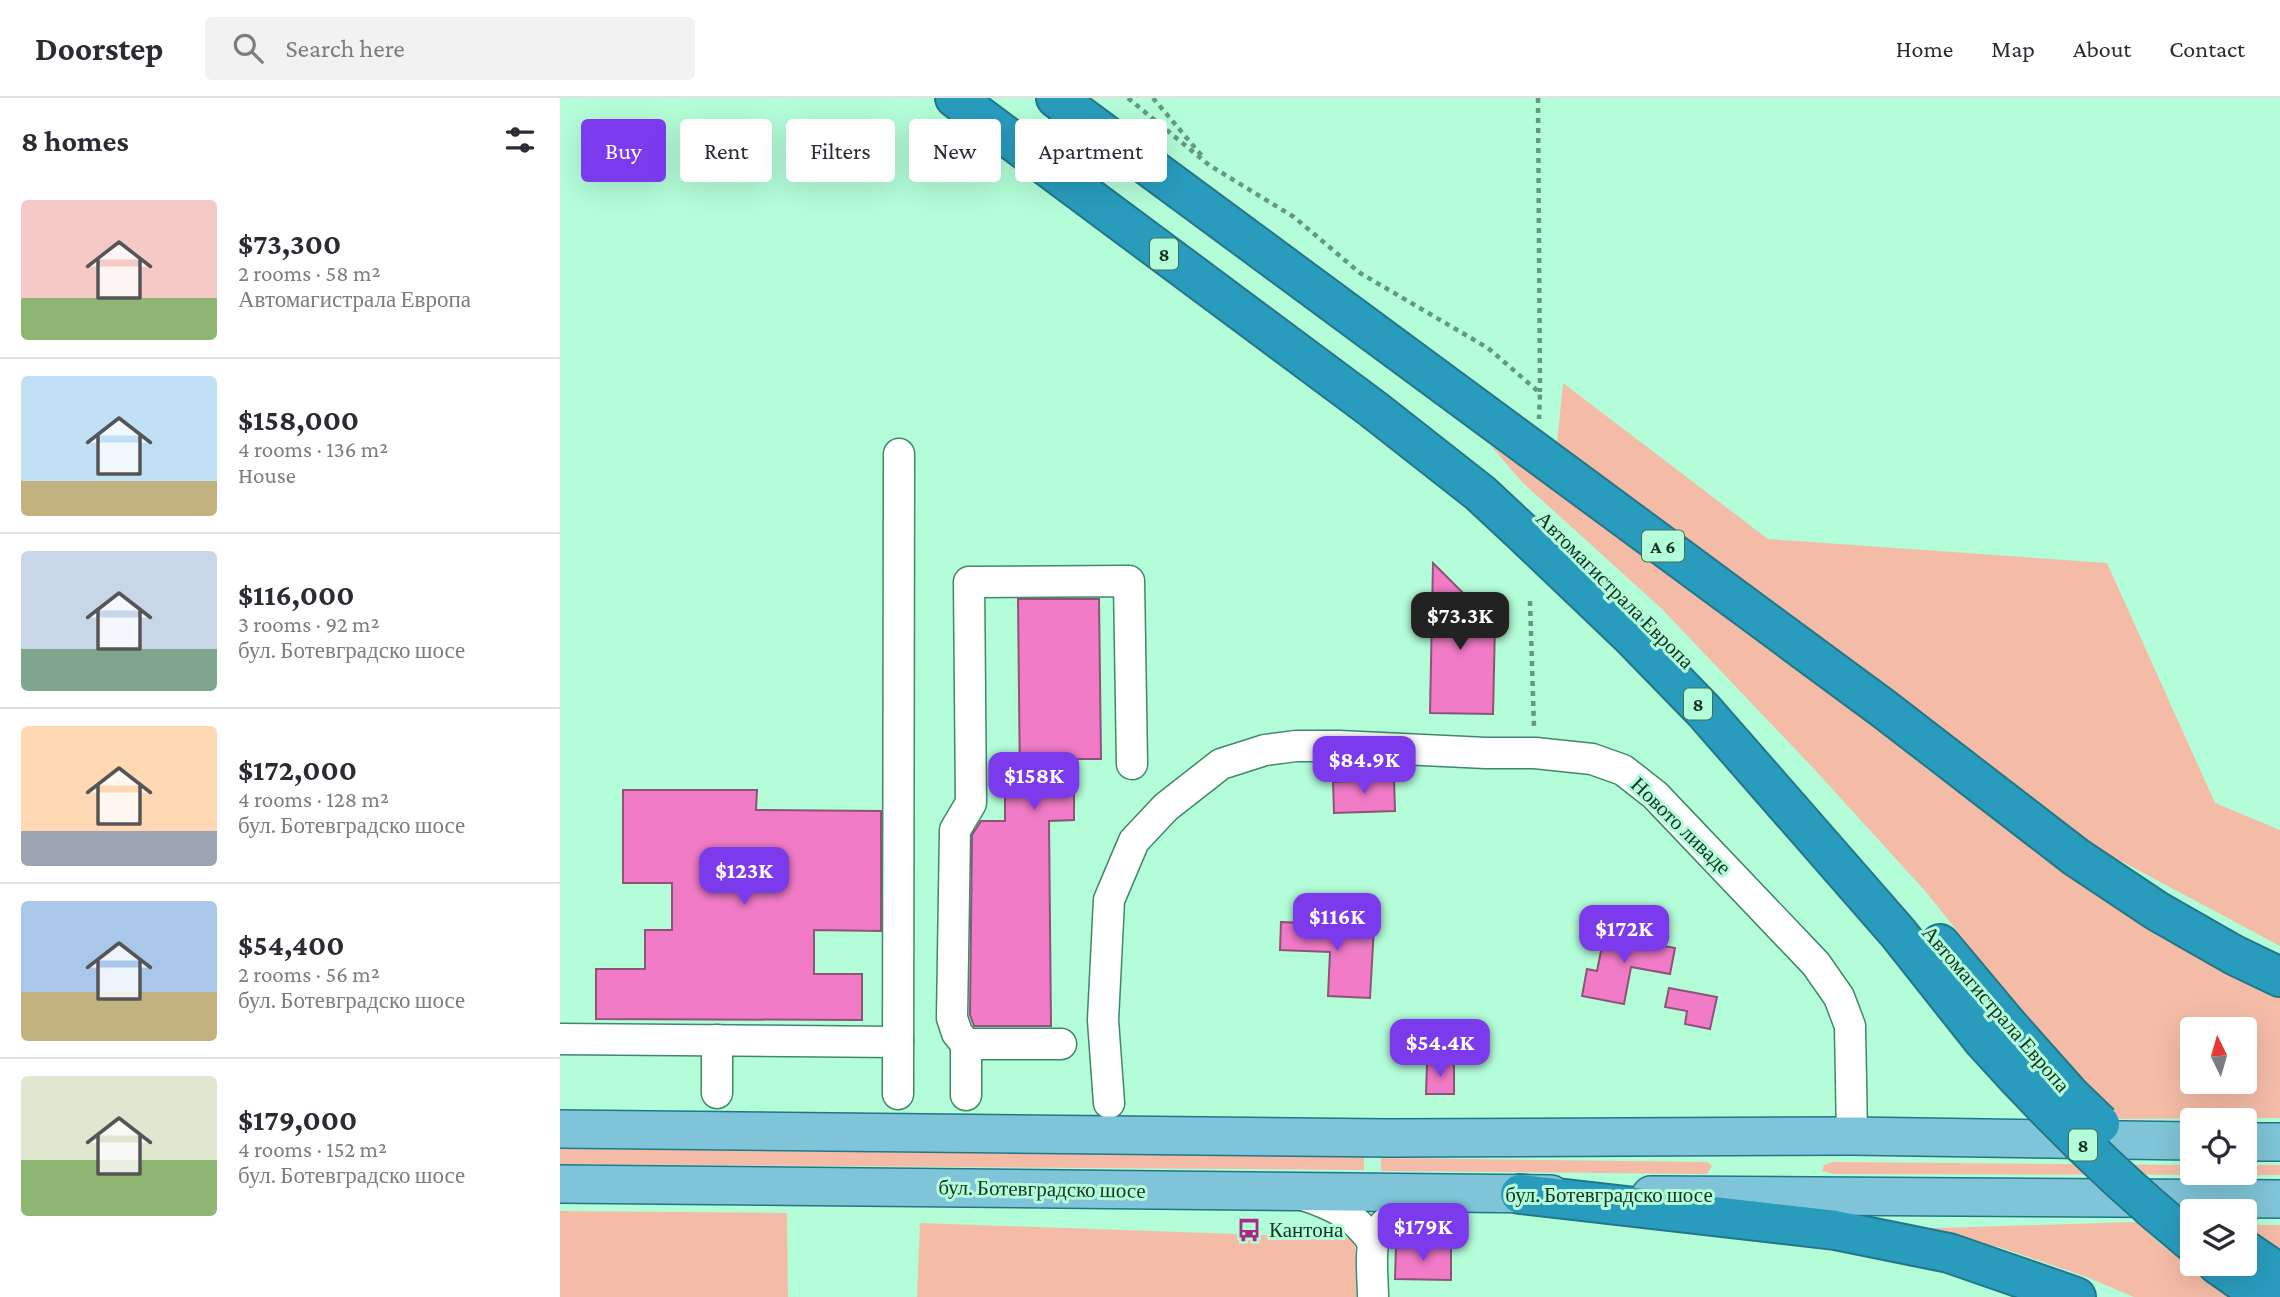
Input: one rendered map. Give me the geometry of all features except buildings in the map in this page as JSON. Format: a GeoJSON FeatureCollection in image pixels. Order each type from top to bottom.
{"type":"FeatureCollection","features":[{"type":"Feature","properties":{"kind":"highway","name":"8"},"geometry":{"type":"LineString","coordinates":[[956,98],[1373,409],[1480,493],[1623,628],[1704,711],[1898,933],[1994,1031],[2025,1087],[2113,1175],[2180,1233]]}},
{"type":"Feature","properties":{"kind":"highway","name":"Автомагистрала Европа"},"geometry":{"type":"LineString","coordinates":[[976,98],[1353,362],[1451,439],[1565,537],[1630,599],[1905,903],[1994,1031],[2070,1095],[2142,1166],[2180,1199]]}},
{"type":"Feature","properties":{"kind":"highway","name":"A 6"},"geometry":{"type":"LineString","coordinates":[[1056,98],[1884,709],[2076,857],[2157,911],[2234,955],[2280,977]]}},
{"type":"Feature","properties":{"kind":"highway"},"geometry":{"type":"LineString","coordinates":[[1520,1194],[1835,1230],[1882,1238],[1949,1253],[2076,1297]]}},
{"type":"Feature","properties":{"kind":"highway"},"geometry":{"type":"LineString","coordinates":[[2252,1276],[2264,1297]]}},
{"type":"Feature","properties":{"kind":"main road"},"geometry":{"type":"LineString","coordinates":[[560,1129],[1389,1138],[1852,1136],[2180,1141]]}},
{"type":"Feature","properties":{"kind":"main road"},"geometry":{"type":"LineString","coordinates":[[2257,1142],[2280,1142]]}},
{"type":"Feature","properties":{"kind":"main road","name":"бул. Ботевградско шосе"},"geometry":{"type":"LineString","coordinates":[[560,1184],[2280,1199]]}},
{"type":"Feature","properties":{"kind":"lane"},"geometry":{"type":"LineString","coordinates":[[898,1094],[899,454]]}},
{"type":"Feature","properties":{"kind":"lane"},"geometry":{"type":"LineString","coordinates":[[966,1095],[966,1044],[957,1033],[952,1018],[955,830],[971,803],[969,582],[1129,581],[1132,764]]}},
{"type":"Feature","properties":{"kind":"lane","name":"Новото ливаде"},"geometry":{"type":"LineString","coordinates":[[1109,1103],[1103,1020],[1109,900],[1134,841],[1166,807],[1221,764],[1265,751],[1291,747],[1535,752],[1592,759],[1623,770],[1655,795],[1816,964],[1839,997],[1850,1026],[1852,1136]]}},
{"type":"Feature","properties":{"kind":"lane"},"geometry":{"type":"LineString","coordinates":[[560,1039],[898,1042]]}},
{"type":"Feature","properties":{"kind":"lane"},"geometry":{"type":"LineString","coordinates":[[717,1040],[717,1093]]}},
{"type":"Feature","properties":{"kind":"lane"},"geometry":{"type":"LineString","coordinates":[[966,1044],[1061,1044]]}},
{"type":"Feature","properties":{"kind":"lane"},"geometry":{"type":"LineString","coordinates":[[1293,1192],[1329,1204],[1361,1224],[1373,1242]]}},
{"type":"Feature","properties":{"kind":"lane"},"geometry":{"type":"LineString","coordinates":[[1373,1297],[1373,1242],[1383,1226],[1406,1209],[1442,1193]]}},
{"type":"Feature","properties":{"kind":"path"},"geometry":{"type":"LineString","coordinates":[[1128,98],[1209,165],[1294,217],[1360,273],[1488,348],[1541,393]]}},
{"type":"Feature","properties":{"kind":"path"},"geometry":{"type":"LineString","coordinates":[[1153,98],[1209,165]]}},
{"type":"Feature","properties":{"kind":"path"},"geometry":{"type":"LineString","coordinates":[[1538,98],[1541,393],[1539,431]]}},
{"type":"Feature","properties":{"kind":"path"},"geometry":{"type":"LineString","coordinates":[[1530,601],[1535,752]]}},
{"type":"Feature","properties":{"kind":"shaded area"},"geometry":{"type":"Polygon","coordinates":[[[1563,383],[1768,539],[2107,563],[2215,803],[2280,830],[2280,946],[2095,847],[1557,444],[1563,383]]]}},
{"type":"Feature","properties":{"kind":"shaded area"},"geometry":{"type":"Polygon","coordinates":[[[1490,445],[1586,511],[1843,701],[1927,769],[2084,886],[2187,950],[2280,993],[2280,1118],[2257,1118],[2257,1108],[2180,1108],[2180,1119],[2116,1119],[2022,1013],[1927,893],[1662,609],[1523,483],[1490,445]]]}},
{"type":"Feature","properties":{"kind":"shaded area"},"geometry":{"type":"Polygon","coordinates":[[[560,1149],[1364,1157],[1364,1170],[560,1164],[560,1149]]]}},
{"type":"Feature","properties":{"kind":"shaded area"},"geometry":{"type":"Polygon","coordinates":[[[1381,1158],[1707,1162],[1712,1166],[1707,1174],[1381,1171],[1381,1158]]]}},
{"type":"Feature","properties":{"kind":"shaded area"},"geometry":{"type":"Polygon","coordinates":[[[1833,1162],[2180,1165],[2180,1175],[1834,1174],[1822,1171],[1824,1165],[1833,1162]]]}},
{"type":"Feature","properties":{"kind":"shaded area"},"geometry":{"type":"Polygon","coordinates":[[[2257,1165],[2280,1165],[2280,1175],[2257,1175],[2257,1165]]]}},
{"type":"Feature","properties":{"kind":"shaded area"},"geometry":{"type":"Polygon","coordinates":[[[560,1211],[787,1213],[788,1297],[560,1297],[560,1211]]]}},
{"type":"Feature","properties":{"kind":"shaded area"},"geometry":{"type":"Polygon","coordinates":[[[2137,1222],[2180,1259],[2180,1276],[2204,1276],[2232,1297],[2134,1297],[2084,1276],[1999,1247],[1906,1229],[2137,1222]]]}},
{"type":"Feature","properties":{"kind":"shaded area"},"geometry":{"type":"Polygon","coordinates":[[[920,1223],[1355,1238],[1356,1297],[917,1297],[920,1223]]]}},
{"type":"Feature","properties":{"kind":"shaded area"},"geometry":{"type":"Polygon","coordinates":[[[2257,1225],[2280,1225],[2280,1254],[2257,1238],[2257,1225]]]}},
{"type":"Feature","properties":{"kind":"place","name":"Кантона"},"geometry":{"type":"Point","coordinates":[1249,1230]}}]}
